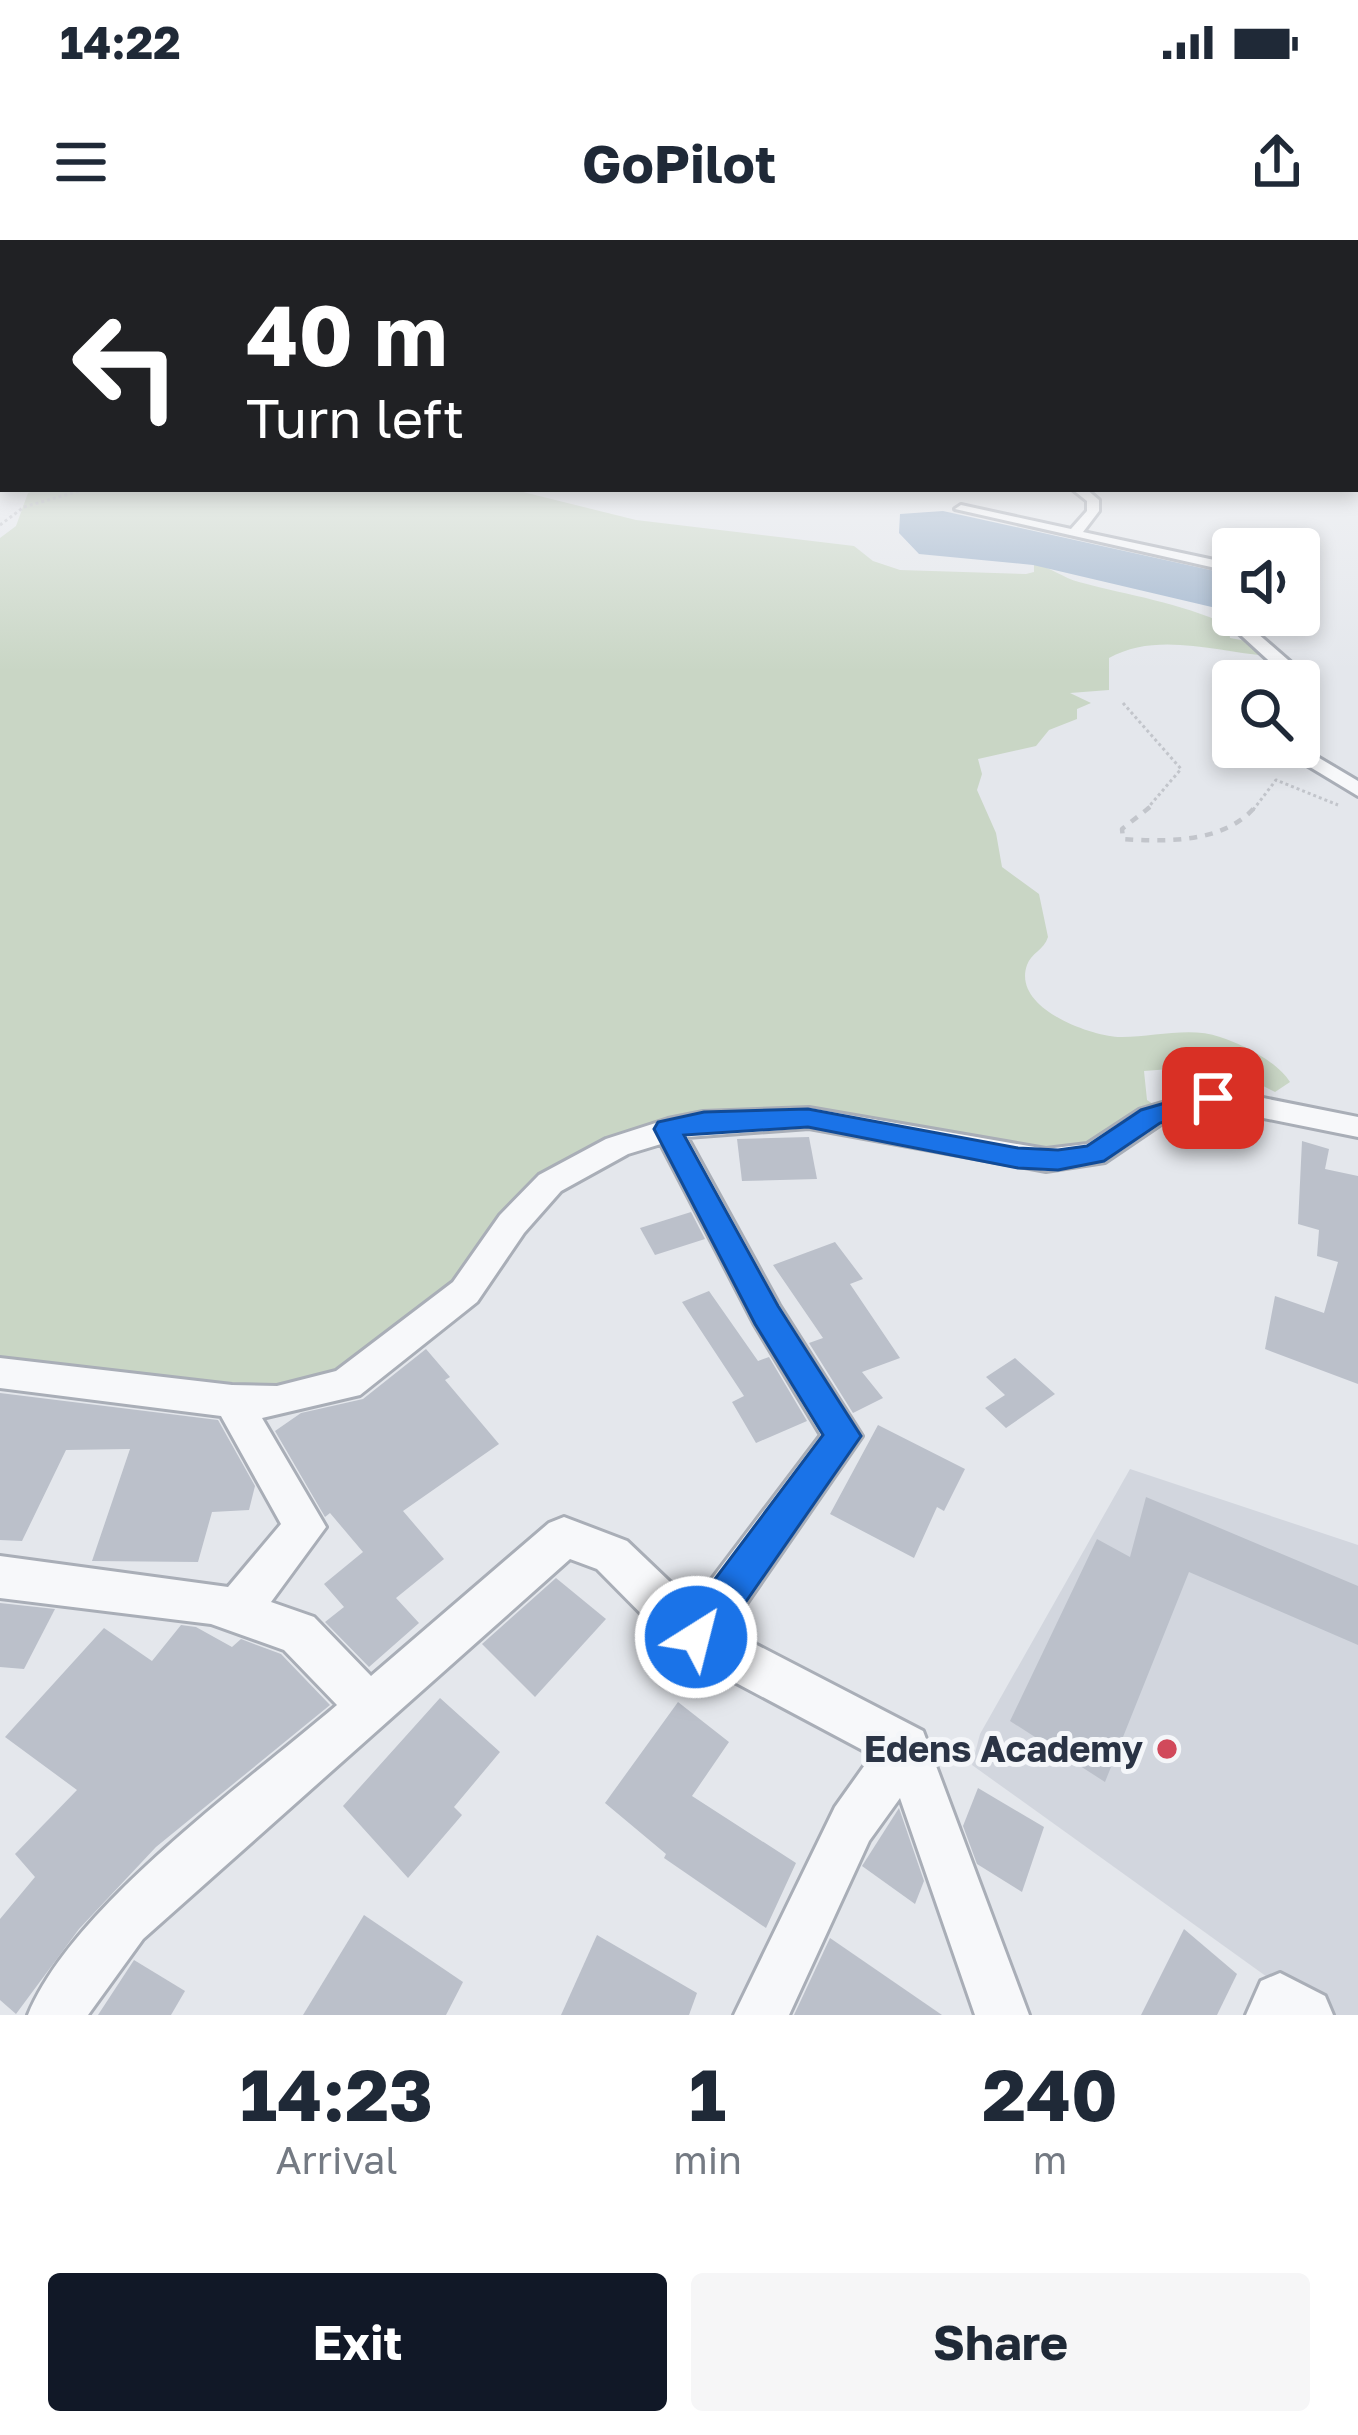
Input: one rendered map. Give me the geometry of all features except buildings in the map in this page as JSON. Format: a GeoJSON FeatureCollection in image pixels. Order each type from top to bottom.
{"type":"FeatureCollection","features":[{"type":"Feature","properties":{"kind":"street"},"geometry":{"type":"LineString","coordinates":[[1076,532],[1093,506]]}},
{"type":"Feature","properties":{"kind":"street"},"geometry":{"type":"LineString","coordinates":[[961,509],[1212,563]]}},
{"type":"Feature","properties":{"kind":"street"},"geometry":{"type":"LineString","coordinates":[[1250,636],[1278,660]]}},
{"type":"Feature","properties":{"kind":"street"},"geometry":{"type":"LineString","coordinates":[[1314,768],[1352,798]]}},
{"type":"Feature","properties":{"kind":"street"},"geometry":{"type":"LineString","coordinates":[[0,1373],[232,1401],[278,1402],[347,1384],[464,1292],[512,1223],[550,1183],[617,1145],[668,1129],[738,1119],[808,1118],[1046,1160],[1094,1154],[1150,1117],[1213,1098],[1357,1130]]}},
{"type":"Feature","properties":{"kind":"street"},"geometry":{"type":"LineString","coordinates":[[668,1129],[767,1315],[843,1436],[696,1637]]}},
{"type":"Feature","properties":{"kind":"street"},"geometry":{"type":"LineString","coordinates":[[232,1401],[305,1527],[235,1612]]}},
{"type":"Feature","properties":{"kind":"street"},"geometry":{"type":"LineString","coordinates":[[55,2015],[125,1921],[564,1537],[611,1555],[696,1637],[906,1748],[1002,2015]]}},
{"type":"Feature","properties":{"kind":"street"},"geometry":{"type":"LineString","coordinates":[[0,1577],[211,1603],[298,1633],[370,1707]]}},
{"type":"Feature","properties":{"kind":"street"},"geometry":{"type":"LineString","coordinates":[[761,2015],[852,1824],[906,1748]]}},
{"type":"Feature","properties":{"kind":"path"},"geometry":{"type":"LineString","coordinates":[[0,525],[28,506]]}},
{"type":"Feature","properties":{"kind":"path"},"geometry":{"type":"LineString","coordinates":[[1123,704],[1181,769],[1157,801],[1122,829],[1123,838],[1164,842],[1206,833],[1247,817],[1276,780],[1352,798]]}},
{"type":"Feature","properties":{"kind":"shaded area","name":"Edens Academy"},"geometry":{"type":"Polygon","coordinates":[[[1130,1469],[1358,1545],[1358,2015],[1320,2015],[972,1765],[980,1734],[1130,1469]]]}},
{"type":"Feature","properties":{"kind":"green space"},"geometry":{"type":"Polygon","coordinates":[[[23,506],[579,506],[636,520],[854,546],[873,561],[900,570],[1026,574],[1034,572],[1034,564],[1073,580],[1212,618],[1212,636],[1252,642],[1269,656],[1167,644],[1109,658],[1109,690],[1070,693],[1091,703],[1077,709],[1077,719],[1049,730],[1036,746],[978,759],[982,774],[977,790],[996,833],[1002,867],[1039,894],[1048,937],[1029,961],[1025,980],[1041,1006],[1072,1024],[1105,1035],[1196,1032],[1220,1037],[1259,1055],[1290,1082],[1275,1092],[1222,1065],[1144,1071],[1147,1100],[1162,1110],[1092,1149],[1062,1155],[779,1113],[584,1154],[459,1285],[353,1373],[287,1393],[0,1367],[0,538],[16,526],[23,506]]]}},
{"type":"Feature","properties":{"kind":"water"},"geometry":{"type":"Polygon","coordinates":[[[943,511],[1212,570],[1212,607],[1033,565],[919,554],[899,533],[900,514],[943,511]]]}},
{"type":"Feature","properties":{"kind":"place","name":"Edens Academy"},"geometry":{"type":"Point","coordinates":[1167,1749]}},
{"type":"Feature","properties":{"kind":"route"},"geometry":{"type":"LineString","coordinates":[[696,1637],[843,1436],[767,1315],[668,1129],[704,1122],[808,1118],[1018,1158],[1058,1160],[1094,1154],[1150,1117],[1213,1098]]}}]}
